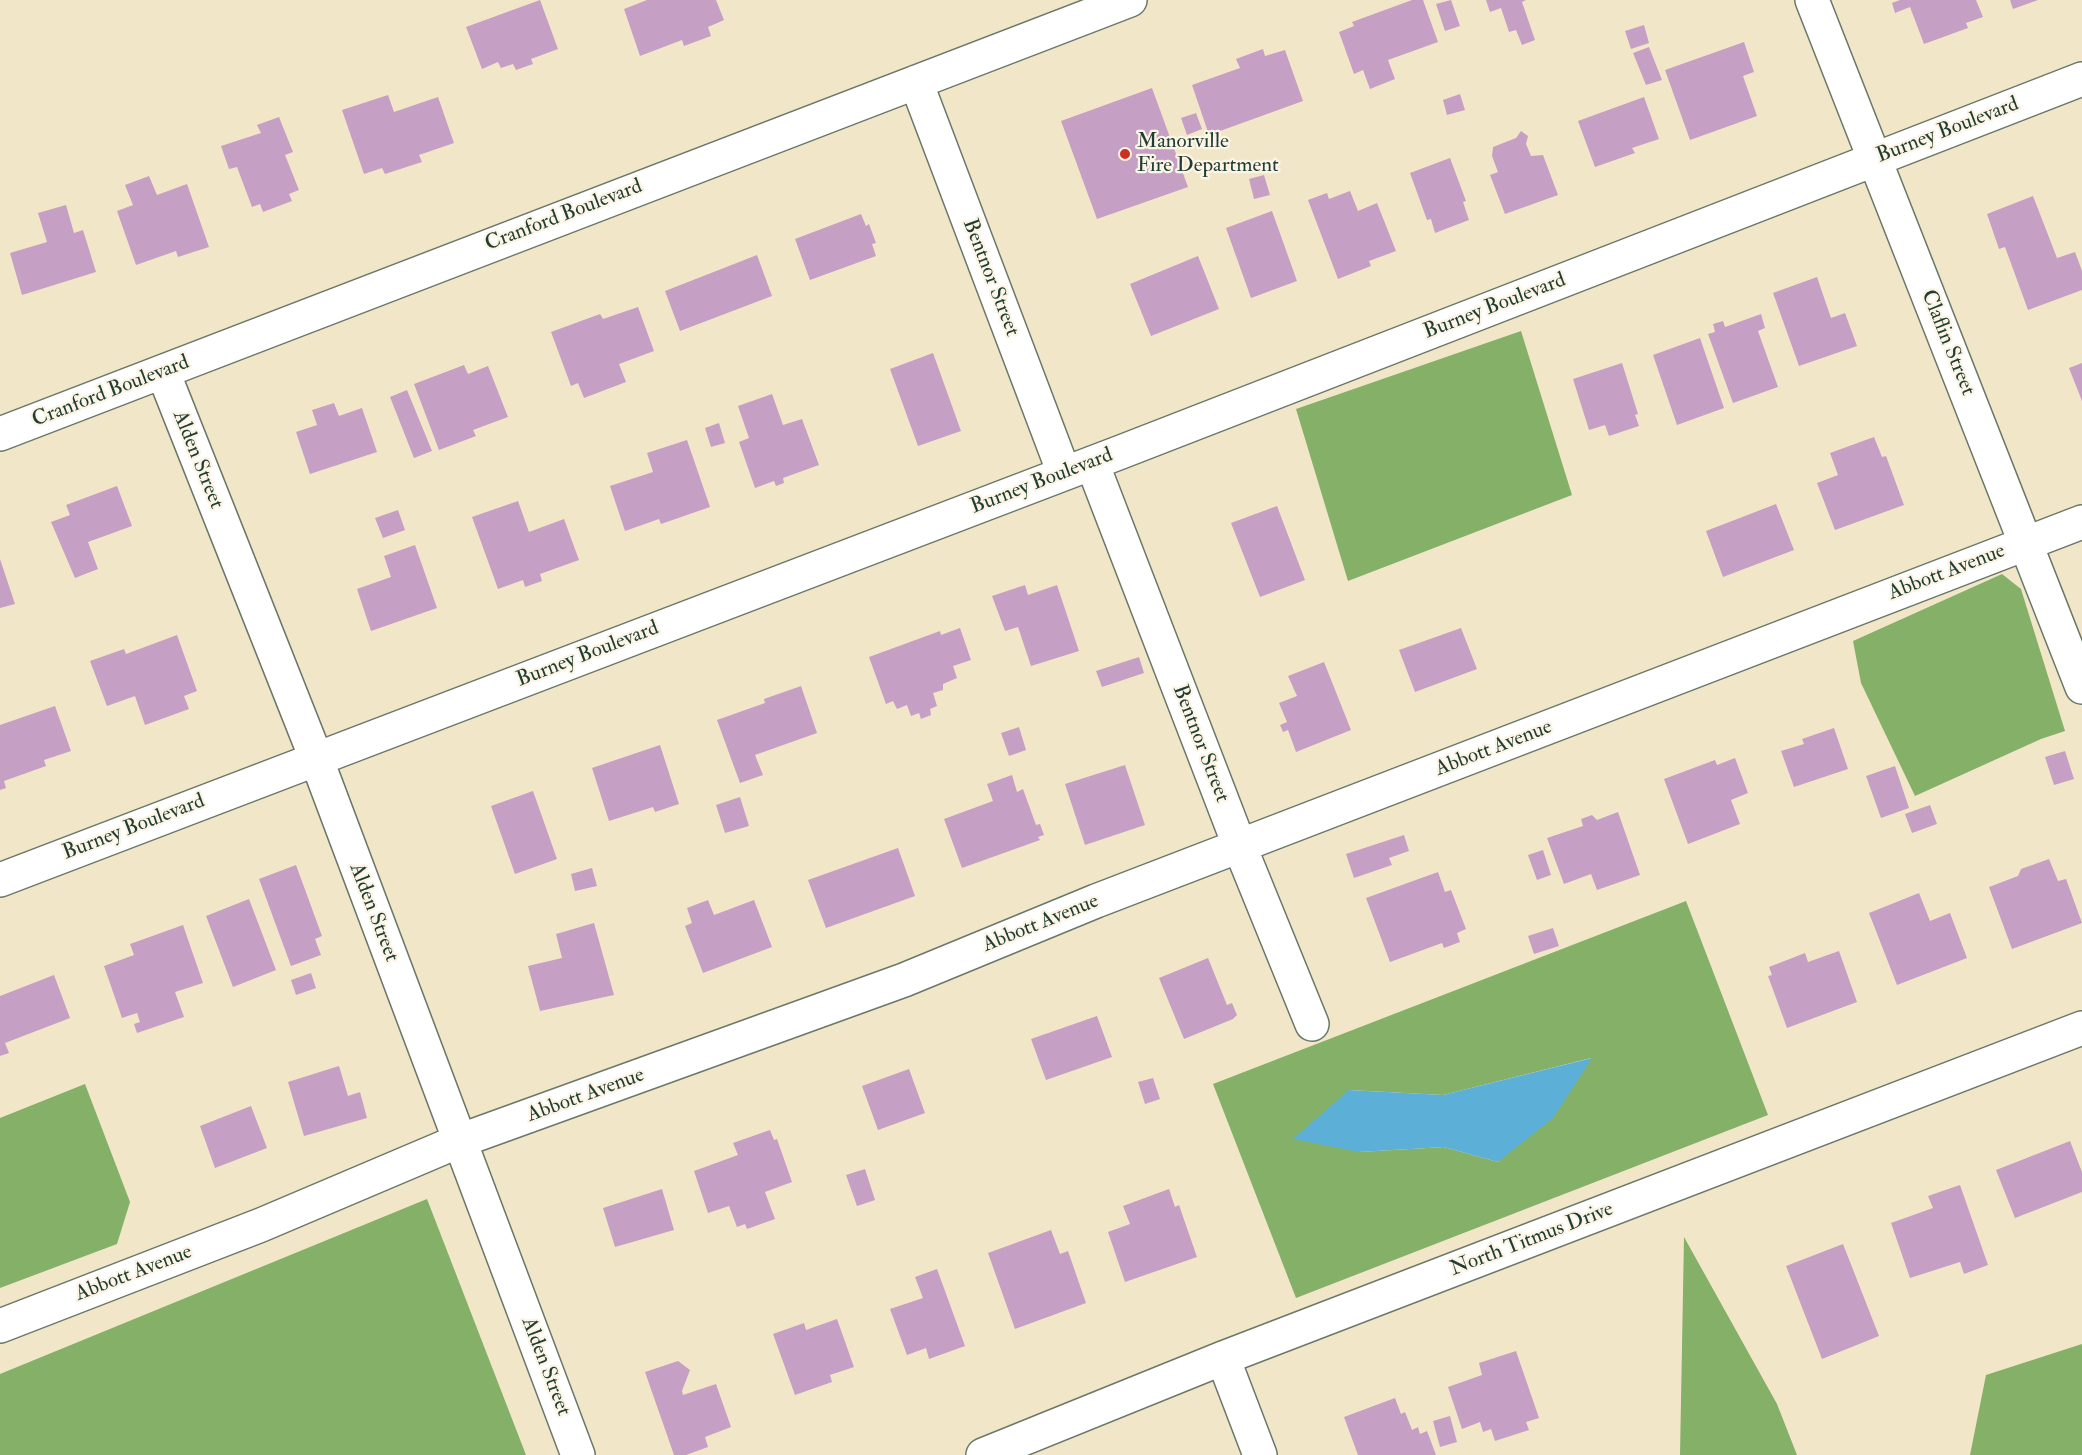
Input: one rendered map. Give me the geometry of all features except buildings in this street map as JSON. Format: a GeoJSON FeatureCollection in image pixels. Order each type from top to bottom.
{"type":"FeatureCollection","features":[{"type":"Feature","properties":{"kind":"street","name":"Cranford Boulevard"},"geometry":{"type":"LineString","coordinates":[[0,434],[518,233],[1130,0]]}},
{"type":"Feature","properties":{"kind":"street","name":"Claflin Street"},"geometry":{"type":"LineString","coordinates":[[1812,0],[1873,161],[2027,542],[2082,687]]}},
{"type":"Feature","properties":{"kind":"street","name":"Burney Boulevard"},"geometry":{"type":"LineString","coordinates":[[0,880],[1078,468],[2082,79]]}},
{"type":"Feature","properties":{"kind":"street","name":"Bentnor Street"},"geometry":{"type":"LineString","coordinates":[[916,82],[1240,847],[1312,1024]]}},
{"type":"Feature","properties":{"kind":"street","name":"Alden Street"},"geometry":{"type":"LineString","coordinates":[[164,372],[316,758],[578,1455]]}},
{"type":"Feature","properties":{"kind":"street","name":"Abbott Avenue"},"geometry":{"type":"LineString","coordinates":[[0,1326],[261,1226],[459,1141],[893,984],[1096,901],[2082,522]]}},
{"type":"Feature","properties":{"kind":"street","name":"North Titmus Drive"},"geometry":{"type":"LineString","coordinates":[[983,1455],[1223,1358],[2082,1028]]}},
{"type":"Feature","properties":{"kind":"street"},"geometry":{"type":"LineString","coordinates":[[1223,1358],[1260,1455]]}},
{"type":"Feature","properties":{"kind":"green space"},"geometry":{"type":"Polygon","coordinates":[[[1521,331],[1572,495],[1348,581],[1296,409],[1521,331]]]}},
{"type":"Feature","properties":{"kind":"green space"},"geometry":{"type":"Polygon","coordinates":[[[2002,574],[2021,589],[2065,731],[2041,739],[1915,796],[1861,683],[1853,641],[2002,574]]]}},
{"type":"Feature","properties":{"kind":"green space"},"geometry":{"type":"Polygon","coordinates":[[[1686,901],[1768,1115],[1296,1298],[1213,1084],[1686,901]],[[1591,1058],[1443,1095],[1349,1090],[1359,1152],[1444,1147],[1498,1162],[1591,1058]]]}},
{"type":"Feature","properties":{"kind":"green space"},"geometry":{"type":"Polygon","coordinates":[[[85,1084],[130,1202],[117,1244],[0,1288],[0,1118],[85,1084]]]}},
{"type":"Feature","properties":{"kind":"green space"},"geometry":{"type":"Polygon","coordinates":[[[427,1199],[526,1455],[0,1455],[0,1374],[427,1199]]]}},
{"type":"Feature","properties":{"kind":"green space"},"geometry":{"type":"Polygon","coordinates":[[[1684,1237],[1777,1404],[1797,1455],[1680,1455],[1684,1237]]]}},
{"type":"Feature","properties":{"kind":"green space"},"geometry":{"type":"Polygon","coordinates":[[[2082,1344],[2082,1455],[1970,1455],[1986,1375],[2082,1344]]]}},
{"type":"Feature","properties":{"kind":"water"},"geometry":{"type":"Polygon","coordinates":[[[1592,1058],[1553,1118],[1498,1162],[1444,1147],[1359,1152],[1293,1139],[1349,1090],[1443,1095],[1592,1058]]]}},
{"type":"Feature","properties":{"kind":"place","name":"Manorville Fire Department"},"geometry":{"type":"Point","coordinates":[1125,154]}}]}
